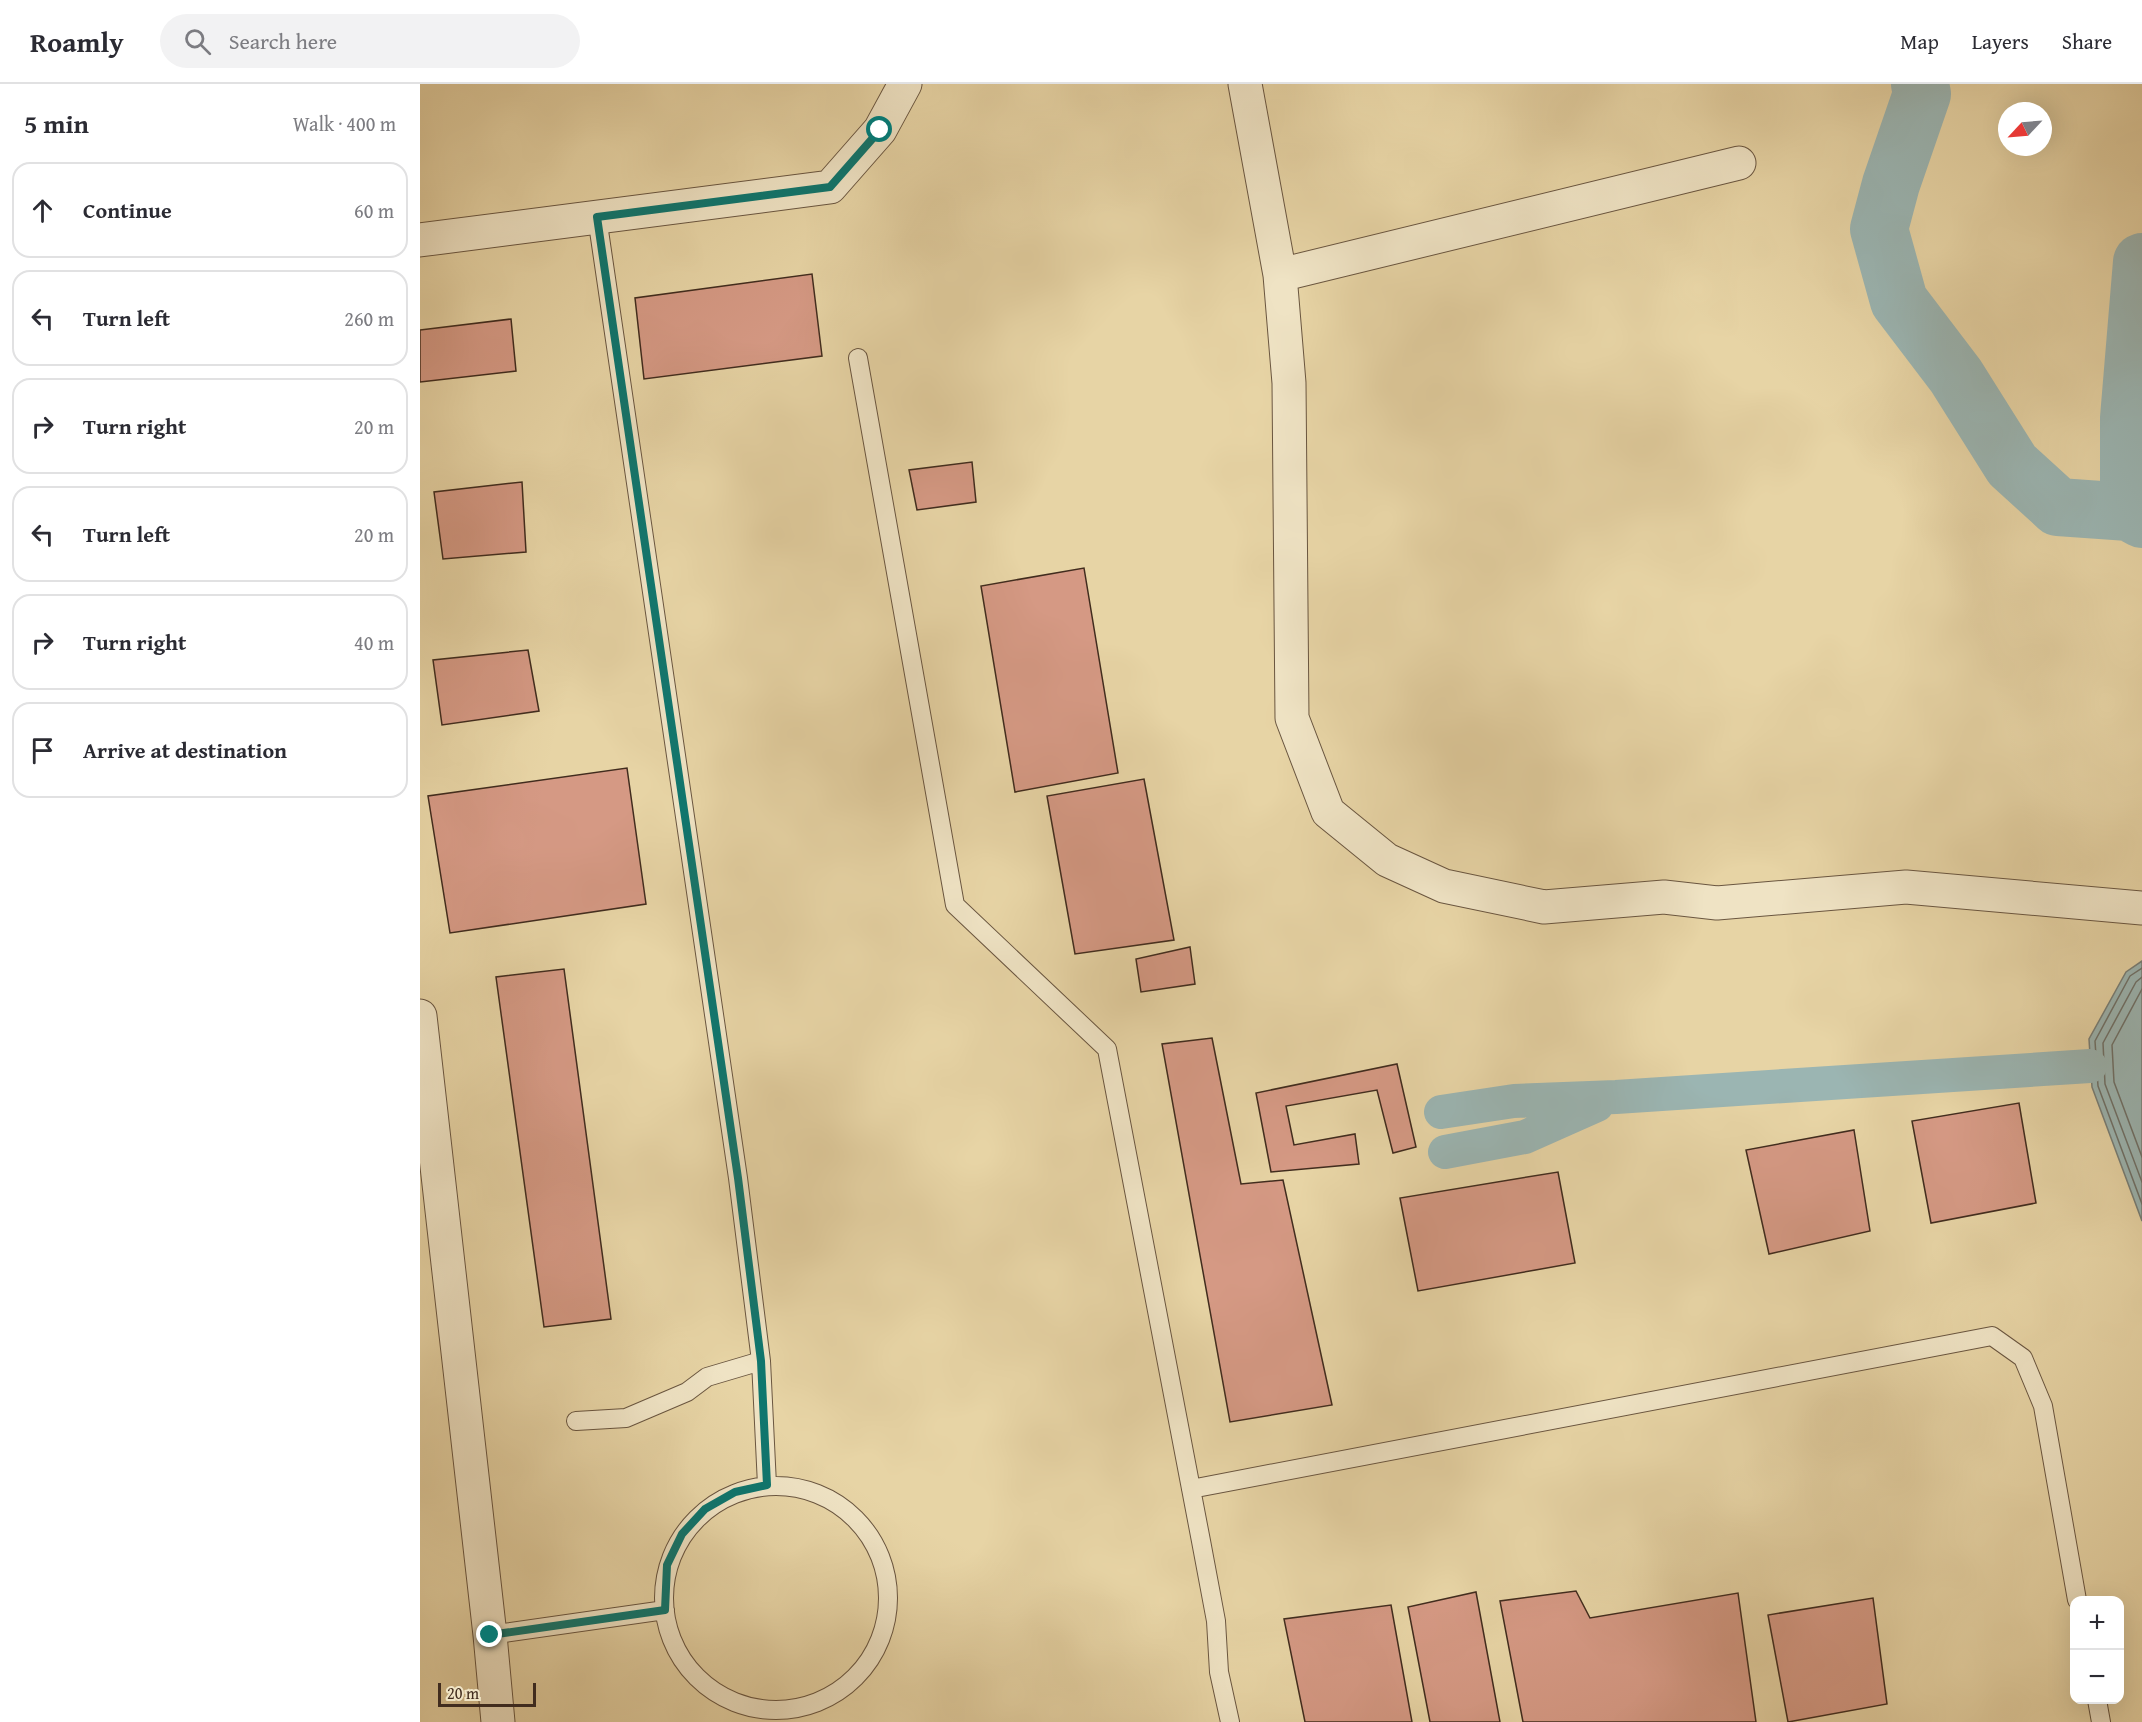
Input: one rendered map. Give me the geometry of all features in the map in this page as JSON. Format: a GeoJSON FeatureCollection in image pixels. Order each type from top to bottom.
{"type":"FeatureCollection","features":[{"type":"Feature","properties":{"kind":"street"},"geometry":{"type":"LineString","coordinates":[[420,240],[830,187],[880,130],[905,84]]}},
{"type":"Feature","properties":{"kind":"street"},"geometry":{"type":"LineString","coordinates":[[1245,84],[1280,275],[1289,383],[1292,717],[1328,812],[1387,860],[1444,886],[1544,907],[1664,897],[1717,903],[1905,887],[2142,908]]}},
{"type":"Feature","properties":{"kind":"street"},"geometry":{"type":"LineString","coordinates":[[1280,275],[1739,163]]}},
{"type":"Feature","properties":{"kind":"street"},"geometry":{"type":"LineString","coordinates":[[420,1016],[498,1722]]}},
{"type":"Feature","properties":{"kind":"lane"},"geometry":{"type":"LineString","coordinates":[[597,217],[736,1166],[761,1361],[767,1485]]}},
{"type":"Feature","properties":{"kind":"lane"},"geometry":{"type":"LineString","coordinates":[[858,358],[955,905],[1107,1049],[1216,1621],[1219,1672],[1230,1722]]}},
{"type":"Feature","properties":{"kind":"lane"},"geometry":{"type":"LineString","coordinates":[[1191,1490],[1992,1336],[2023,1358],[2043,1406],[2076,1596]]}},
{"type":"Feature","properties":{"kind":"lane"},"geometry":{"type":"LineString","coordinates":[[576,1421],[626,1418],[687,1392],[707,1377],[761,1361]]}},
{"type":"Feature","properties":{"kind":"lane"},"geometry":{"type":"LineString","coordinates":[[767,1485],[806,1489],[841,1506],[868,1533],[884,1568],[888,1606],[879,1644],[858,1676],[828,1699],[792,1716],[753,1709],[718,1695],[688,1670],[669,1636],[665,1610],[667,1565],[682,1534],[705,1509],[735,1492],[767,1485]]}},
{"type":"Feature","properties":{"kind":"lane"},"geometry":{"type":"LineString","coordinates":[[490,1635],[665,1610]]}},
{"type":"Feature","properties":{"kind":"lane"},"geometry":{"type":"LineString","coordinates":[[2098,1704],[2101,1722]]}},
{"type":"Feature","properties":{"kind":"water"},"geometry":{"type":"Polygon","coordinates":[[[2142,961],[2142,1221],[2092,1087],[2089,1039],[2126,972],[2142,961]]]}},
{"type":"Feature","properties":{"kind":"building"},"geometry":{"type":"Polygon","coordinates":[[[812,274],[822,356],[644,379],[635,298],[812,274]]]}},
{"type":"Feature","properties":{"kind":"building"},"geometry":{"type":"Polygon","coordinates":[[[511,319],[516,371],[420,382],[420,330],[511,319]]]}},
{"type":"Feature","properties":{"kind":"building"},"geometry":{"type":"Polygon","coordinates":[[[972,462],[976,502],[917,510],[909,470],[972,462]]]}},
{"type":"Feature","properties":{"kind":"building"},"geometry":{"type":"Polygon","coordinates":[[[522,482],[526,552],[443,559],[434,492],[522,482]]]}},
{"type":"Feature","properties":{"kind":"building"},"geometry":{"type":"Polygon","coordinates":[[[1084,568],[1118,773],[1015,792],[981,586],[1084,568]]]}},
{"type":"Feature","properties":{"kind":"building"},"geometry":{"type":"Polygon","coordinates":[[[528,650],[539,711],[442,725],[433,660],[528,650]]]}},
{"type":"Feature","properties":{"kind":"building"},"geometry":{"type":"Polygon","coordinates":[[[627,768],[646,904],[450,933],[428,796],[627,768]]]}},
{"type":"Feature","properties":{"kind":"building"},"geometry":{"type":"Polygon","coordinates":[[[1144,779],[1174,940],[1075,954],[1047,796],[1144,779]]]}},
{"type":"Feature","properties":{"kind":"building"},"geometry":{"type":"Polygon","coordinates":[[[1190,947],[1195,984],[1141,992],[1136,959],[1190,947]]]}},
{"type":"Feature","properties":{"kind":"building"},"geometry":{"type":"Polygon","coordinates":[[[564,969],[611,1319],[544,1327],[496,977],[564,969]]]}},
{"type":"Feature","properties":{"kind":"building"},"geometry":{"type":"Polygon","coordinates":[[[1212,1038],[1241,1184],[1283,1180],[1332,1405],[1230,1422],[1162,1044],[1212,1038]]]}},
{"type":"Feature","properties":{"kind":"building"},"geometry":{"type":"Polygon","coordinates":[[[1397,1064],[1416,1147],[1393,1153],[1377,1090],[1286,1106],[1294,1145],[1355,1134],[1359,1164],[1271,1172],[1256,1093],[1397,1064]]]}},
{"type":"Feature","properties":{"kind":"building"},"geometry":{"type":"Polygon","coordinates":[[[2019,1103],[2036,1203],[1931,1223],[1912,1121],[2019,1103]]]}},
{"type":"Feature","properties":{"kind":"building"},"geometry":{"type":"Polygon","coordinates":[[[1854,1130],[1870,1231],[1769,1254],[1746,1150],[1854,1130]]]}},
{"type":"Feature","properties":{"kind":"building"},"geometry":{"type":"Polygon","coordinates":[[[1558,1172],[1575,1263],[1418,1291],[1400,1198],[1558,1172]]]}},
{"type":"Feature","properties":{"kind":"building"},"geometry":{"type":"Polygon","coordinates":[[[1576,1591],[1590,1618],[1738,1593],[1756,1722],[1523,1722],[1500,1601],[1576,1591]]]}},
{"type":"Feature","properties":{"kind":"building"},"geometry":{"type":"Polygon","coordinates":[[[1476,1592],[1500,1722],[1430,1722],[1408,1607],[1476,1592]]]}},
{"type":"Feature","properties":{"kind":"building"},"geometry":{"type":"Polygon","coordinates":[[[1873,1598],[1887,1704],[1788,1722],[1768,1615],[1873,1598]]]}},
{"type":"Feature","properties":{"kind":"building"},"geometry":{"type":"Polygon","coordinates":[[[1391,1605],[1412,1722],[1305,1722],[1284,1619],[1391,1605]]]}},
{"type":"Feature","properties":{"kind":"waterway"},"geometry":{"type":"LineString","coordinates":[[1920,84],[1922,94],[1891,184],[1879,229],[1899,301],[1956,376],[2012,465],[2058,507],[2129,512],[2142,519]]}},
{"type":"Feature","properties":{"kind":"waterway"},"geometry":{"type":"LineString","coordinates":[[2129,512],[2129,418],[2142,262]]}},
{"type":"Feature","properties":{"kind":"waterway"},"geometry":{"type":"LineString","coordinates":[[1441,1112],[1514,1101],[1616,1097],[2090,1066]]}},
{"type":"Feature","properties":{"kind":"waterway"},"geometry":{"type":"LineString","coordinates":[[1445,1152],[1525,1137],[1597,1105]]}},
{"type":"Feature","properties":{"kind":"route"},"geometry":{"type":"LineString","coordinates":[[490,1635],[665,1610],[667,1565],[682,1534],[705,1509],[735,1492],[767,1485],[761,1361],[738,1178],[597,217],[830,187],[880,130]]}}]}
